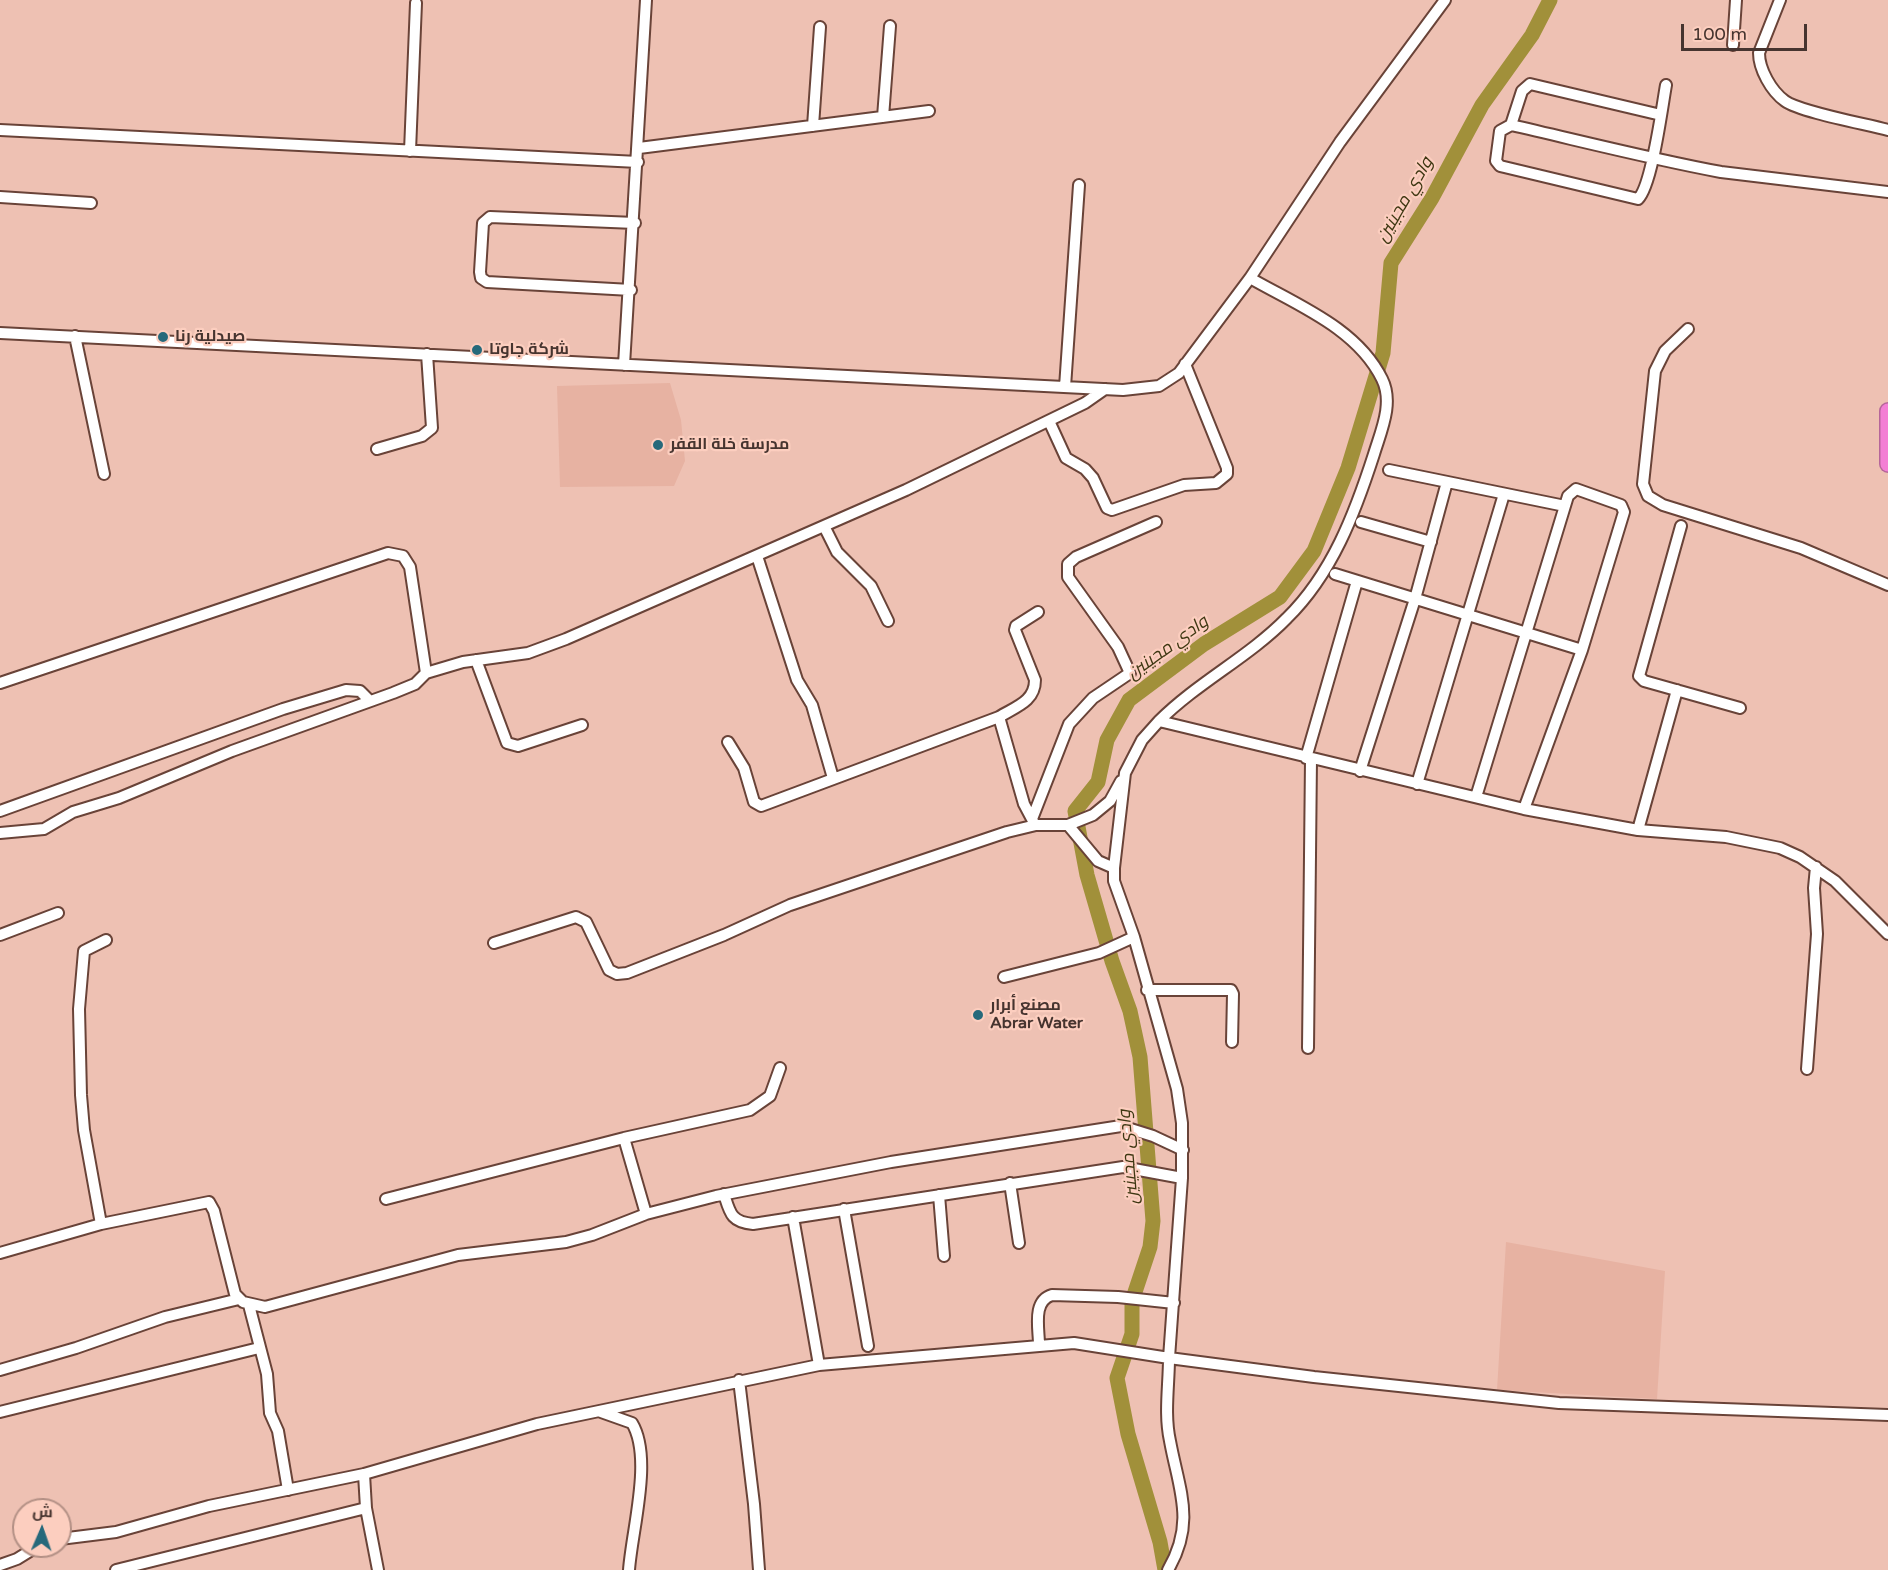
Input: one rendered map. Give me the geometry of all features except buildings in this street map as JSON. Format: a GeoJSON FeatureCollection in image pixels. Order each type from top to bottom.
{"type":"FeatureCollection","features":[{"type":"Feature","properties":{"kind":"highway"},"geometry":{"type":"LineString","coordinates":[[1888,411],[1888,464]]}},
{"type":"Feature","properties":{"kind":"street"},"geometry":{"type":"LineString","coordinates":[[624,365],[631,290],[646,0]]}},
{"type":"Feature","properties":{"kind":"street"},"geometry":{"type":"LineString","coordinates":[[0,333],[1105,389],[1138,390],[1159,386],[1170,380],[1185,364],[1250,278],[1340,142],[1445,0]]}},
{"type":"Feature","properties":{"kind":"street"},"geometry":{"type":"LineString","coordinates":[[1733,45],[1736,0]]}},
{"type":"Feature","properties":{"kind":"street"},"geometry":{"type":"LineString","coordinates":[[1780,0],[1759,53],[1759,62],[1778,94],[1795,106],[1888,130]]}},
{"type":"Feature","properties":{"kind":"street"},"geometry":{"type":"LineString","coordinates":[[410,151],[416,3]]}},
{"type":"Feature","properties":{"kind":"street"},"geometry":{"type":"LineString","coordinates":[[884,117],[890,26]]}},
{"type":"Feature","properties":{"kind":"street"},"geometry":{"type":"LineString","coordinates":[[813,126],[820,27]]}},
{"type":"Feature","properties":{"kind":"street"},"geometry":{"type":"LineString","coordinates":[[1511,125],[1522,92],[1530,84],[1661,115]]}},
{"type":"Feature","properties":{"kind":"street"},"geometry":{"type":"LineString","coordinates":[[1666,85],[1653,157],[1643,194],[1638,199],[1497,164],[1495,158],[1500,130],[1511,125],[1653,157],[1750,177],[1888,192]]}},
{"type":"Feature","properties":{"kind":"street"},"geometry":{"type":"LineString","coordinates":[[639,148],[929,111]]}},
{"type":"Feature","properties":{"kind":"street"},"geometry":{"type":"LineString","coordinates":[[0,130],[638,162]]}},
{"type":"Feature","properties":{"kind":"street"},"geometry":{"type":"LineString","coordinates":[[1065,387],[1079,185]]}},
{"type":"Feature","properties":{"kind":"street"},"geometry":{"type":"LineString","coordinates":[[0,197],[91,203]]}},
{"type":"Feature","properties":{"kind":"street"},"geometry":{"type":"LineString","coordinates":[[631,290],[487,282],[481,278],[480,272],[483,223],[490,217],[635,223]]}},
{"type":"Feature","properties":{"kind":"street"},"geometry":{"type":"LineString","coordinates":[[494,943],[576,917],[582,918],[609,970],[617,974],[627,973],[724,935],[790,905],[1034,822],[1068,825],[1093,815],[1110,801],[1142,740],[1159,721],[1287,619],[1327,568],[1347,525],[1384,420],[1387,399],[1382,378],[1366,355],[1344,333],[1250,278]]}},
{"type":"Feature","properties":{"kind":"street"},"geometry":{"type":"LineString","coordinates":[[1688,329],[1665,351],[1655,371],[1643,484],[1645,493],[1663,505],[1800,548],[1888,585]]}},
{"type":"Feature","properties":{"kind":"street"},"geometry":{"type":"LineString","coordinates":[[75,336],[104,474]]}},
{"type":"Feature","properties":{"kind":"street"},"geometry":{"type":"LineString","coordinates":[[377,449],[422,436],[432,428],[427,354]]}},
{"type":"Feature","properties":{"kind":"street"},"geometry":{"type":"LineString","coordinates":[[1049,421],[1066,458],[1085,469],[1093,478],[1107,508],[1112,510],[1184,485],[1216,483],[1227,474],[1227,468],[1185,364]]}},
{"type":"Feature","properties":{"kind":"street"},"geometry":{"type":"LineString","coordinates":[[0,833],[44,829],[73,812],[119,798],[232,750],[415,684],[426,673],[476,660],[528,653],[824,526],[1049,421],[1085,403],[1105,389]]}},
{"type":"Feature","properties":{"kind":"street"},"geometry":{"type":"LineString","coordinates":[[1389,470],[1565,506]]}},
{"type":"Feature","properties":{"kind":"street"},"geometry":{"type":"LineString","coordinates":[[1360,771],[1415,599],[1447,482]]}},
{"type":"Feature","properties":{"kind":"street"},"geometry":{"type":"LineString","coordinates":[[1476,797],[1565,506],[1570,493],[1576,489],[1621,504],[1624,508],[1582,650],[1524,809]]}},
{"type":"Feature","properties":{"kind":"street"},"geometry":{"type":"LineString","coordinates":[[1417,784],[1504,494]]}},
{"type":"Feature","properties":{"kind":"street"},"geometry":{"type":"LineString","coordinates":[[1034,822],[1069,724],[1093,698],[1130,673],[1118,647],[1068,577],[1068,564],[1076,556],[1156,522]]}},
{"type":"Feature","properties":{"kind":"street"},"geometry":{"type":"LineString","coordinates":[[1360,522],[1431,542]]}},
{"type":"Feature","properties":{"kind":"street"},"geometry":{"type":"LineString","coordinates":[[824,526],[837,552],[871,586],[888,621]]}},
{"type":"Feature","properties":{"kind":"street"},"geometry":{"type":"LineString","coordinates":[[1681,526],[1639,672],[1644,681],[1740,708]]}},
{"type":"Feature","properties":{"kind":"street"},"geometry":{"type":"LineString","coordinates":[[0,683],[388,553],[403,556],[410,567],[426,673]]}},
{"type":"Feature","properties":{"kind":"street"},"geometry":{"type":"LineString","coordinates":[[757,556],[797,681],[812,705],[833,778]]}},
{"type":"Feature","properties":{"kind":"street"},"geometry":{"type":"LineString","coordinates":[[1335,574],[1582,650]]}},
{"type":"Feature","properties":{"kind":"street"},"geometry":{"type":"LineString","coordinates":[[1308,1048],[1309,758],[1357,581]]}},
{"type":"Feature","properties":{"kind":"street"},"geometry":{"type":"LineString","coordinates":[[728,742],[744,768],[756,805],[761,806],[999,717],[1027,701],[1035,688],[1035,680],[1015,630],[1016,626],[1038,612]]}},
{"type":"Feature","properties":{"kind":"street"},"geometry":{"type":"LineString","coordinates":[[476,660],[507,743],[511,746],[518,746],[582,725]]}},
{"type":"Feature","properties":{"kind":"street"},"geometry":{"type":"LineString","coordinates":[[0,811],[283,710],[346,690],[360,691],[370,701]]}},
{"type":"Feature","properties":{"kind":"street"},"geometry":{"type":"LineString","coordinates":[[1638,830],[1677,690]]}},
{"type":"Feature","properties":{"kind":"street"},"geometry":{"type":"LineString","coordinates":[[999,717],[1024,804],[1034,822]]}},
{"type":"Feature","properties":{"kind":"street"},"geometry":{"type":"LineString","coordinates":[[1159,721],[1524,809],[1638,830],[1755,841],[1780,848],[1816,867],[1834,881],[1888,934]]}},
{"type":"Feature","properties":{"kind":"street"},"geometry":{"type":"LineString","coordinates":[[1125,773],[1114,868],[1117,889],[1134,937],[1147,990],[1177,1089],[1182,1150],[1168,1425],[1185,1510],[1179,1550],[1169,1568]]}},
{"type":"Feature","properties":{"kind":"street"},"geometry":{"type":"LineString","coordinates":[[1068,825],[1098,861],[1114,868]]}},
{"type":"Feature","properties":{"kind":"street"},"geometry":{"type":"LineString","coordinates":[[1807,1069],[1817,934],[1814,888],[1816,867]]}},
{"type":"Feature","properties":{"kind":"street"},"geometry":{"type":"LineString","coordinates":[[0,935],[58,913]]}},
{"type":"Feature","properties":{"kind":"street"},"geometry":{"type":"LineString","coordinates":[[1004,977],[1099,953],[1134,937]]}},
{"type":"Feature","properties":{"kind":"street"},"geometry":{"type":"LineString","coordinates":[[101,1224],[84,1130],[80,1009],[84,951],[106,940]]}},
{"type":"Feature","properties":{"kind":"street"},"geometry":{"type":"LineString","coordinates":[[1147,990],[1231,990],[1233,994],[1233,1042]]}},
{"type":"Feature","properties":{"kind":"street"},"geometry":{"type":"LineString","coordinates":[[386,1199],[624,1138],[750,1110],[770,1096],[780,1068]]}},
{"type":"Feature","properties":{"kind":"street"},"geometry":{"type":"LineString","coordinates":[[0,1253],[101,1224],[209,1202],[214,1211],[233,1287],[239,1299],[249,1305],[266,1307],[458,1255],[566,1242],[592,1235],[646,1214],[724,1194],[977,1148],[1114,1127],[1133,1129],[1154,1136],[1182,1150]]}},
{"type":"Feature","properties":{"kind":"street"},"geometry":{"type":"LineString","coordinates":[[624,1138],[646,1214]]}},
{"type":"Feature","properties":{"kind":"street"},"geometry":{"type":"LineString","coordinates":[[724,1194],[732,1218],[753,1224],[1123,1167],[1182,1178]]}},
{"type":"Feature","properties":{"kind":"street"},"geometry":{"type":"LineString","coordinates":[[1010,1183],[1019,1243]]}},
{"type":"Feature","properties":{"kind":"street"},"geometry":{"type":"LineString","coordinates":[[939,1195],[944,1256]]}},
{"type":"Feature","properties":{"kind":"street"},"geometry":{"type":"LineString","coordinates":[[844,1209],[868,1346]]}},
{"type":"Feature","properties":{"kind":"street"},"geometry":{"type":"LineString","coordinates":[[793,1217],[819,1365]]}},
{"type":"Feature","properties":{"kind":"street"},"geometry":{"type":"LineString","coordinates":[[1039,1345],[1039,1306],[1045,1297],[1061,1294],[1174,1303]]}},
{"type":"Feature","properties":{"kind":"street"},"geometry":{"type":"LineString","coordinates":[[0,1370],[34,1362],[165,1317],[239,1299]]}},
{"type":"Feature","properties":{"kind":"street"},"geometry":{"type":"LineString","coordinates":[[249,1305],[267,1374],[269,1406],[278,1431],[288,1490]]}},
{"type":"Feature","properties":{"kind":"street"},"geometry":{"type":"LineString","coordinates":[[72,1538],[116,1532],[208,1506],[364,1474],[498,1434],[738,1380],[819,1365],[1039,1345],[1074,1343],[1114,1348],[1136,1354],[1314,1377],[1559,1403],[1888,1415]]}},
{"type":"Feature","properties":{"kind":"street"},"geometry":{"type":"LineString","coordinates":[[0,1413],[259,1348]]}},
{"type":"Feature","properties":{"kind":"street"},"geometry":{"type":"LineString","coordinates":[[738,1380],[754,1504],[759,1570]]}},
{"type":"Feature","properties":{"kind":"street"},"geometry":{"type":"LineString","coordinates":[[597,1411],[632,1423],[640,1442],[641,1466],[629,1570]]}},
{"type":"Feature","properties":{"kind":"street"},"geometry":{"type":"LineString","coordinates":[[364,1474],[366,1508],[378,1570]]}},
{"type":"Feature","properties":{"kind":"street"},"geometry":{"type":"LineString","coordinates":[[116,1570],[366,1508]]}},
{"type":"Feature","properties":{"kind":"street"},"geometry":{"type":"LineString","coordinates":[[0,1565],[19,1558]]}},
{"type":"Feature","properties":{"kind":"shaded area"},"geometry":{"type":"Polygon","coordinates":[[[670,383],[681,420],[685,461],[674,486],[560,487],[557,386],[670,383]]]}},
{"type":"Feature","properties":{"kind":"shaded area"},"geometry":{"type":"Polygon","coordinates":[[[1506,1242],[1665,1271],[1657,1399],[1497,1390],[1506,1242]]]}},
{"type":"Feature","properties":{"kind":"waterway","name":"وادي مجينين"},"geometry":{"type":"LineString","coordinates":[[1165,1570],[1160,1542],[1128,1434],[1117,1378],[1132,1334],[1132,1301],[1150,1247],[1153,1221],[1140,1057],[1130,1011],[1112,961],[1087,875],[1075,811],[1098,782],[1107,740],[1129,700],[1204,644],[1280,597],[1314,551],[1348,468],[1383,353],[1391,263],[1432,198],[1482,105],[1532,35],[1550,0]]}},
{"type":"Feature","properties":{"kind":"place","name":"صيدلية رنا"},"geometry":{"type":"Point","coordinates":[163,337]}},
{"type":"Feature","properties":{"kind":"place","name":"شركة جاوتا"},"geometry":{"type":"Point","coordinates":[477,350]}},
{"type":"Feature","properties":{"kind":"place","name":"مدرسة خلة القفر"},"geometry":{"type":"Point","coordinates":[658,445]}},
{"type":"Feature","properties":{"kind":"place","name":"مصنع أبرار Abrar Water"},"geometry":{"type":"Point","coordinates":[978,1015]}}]}
